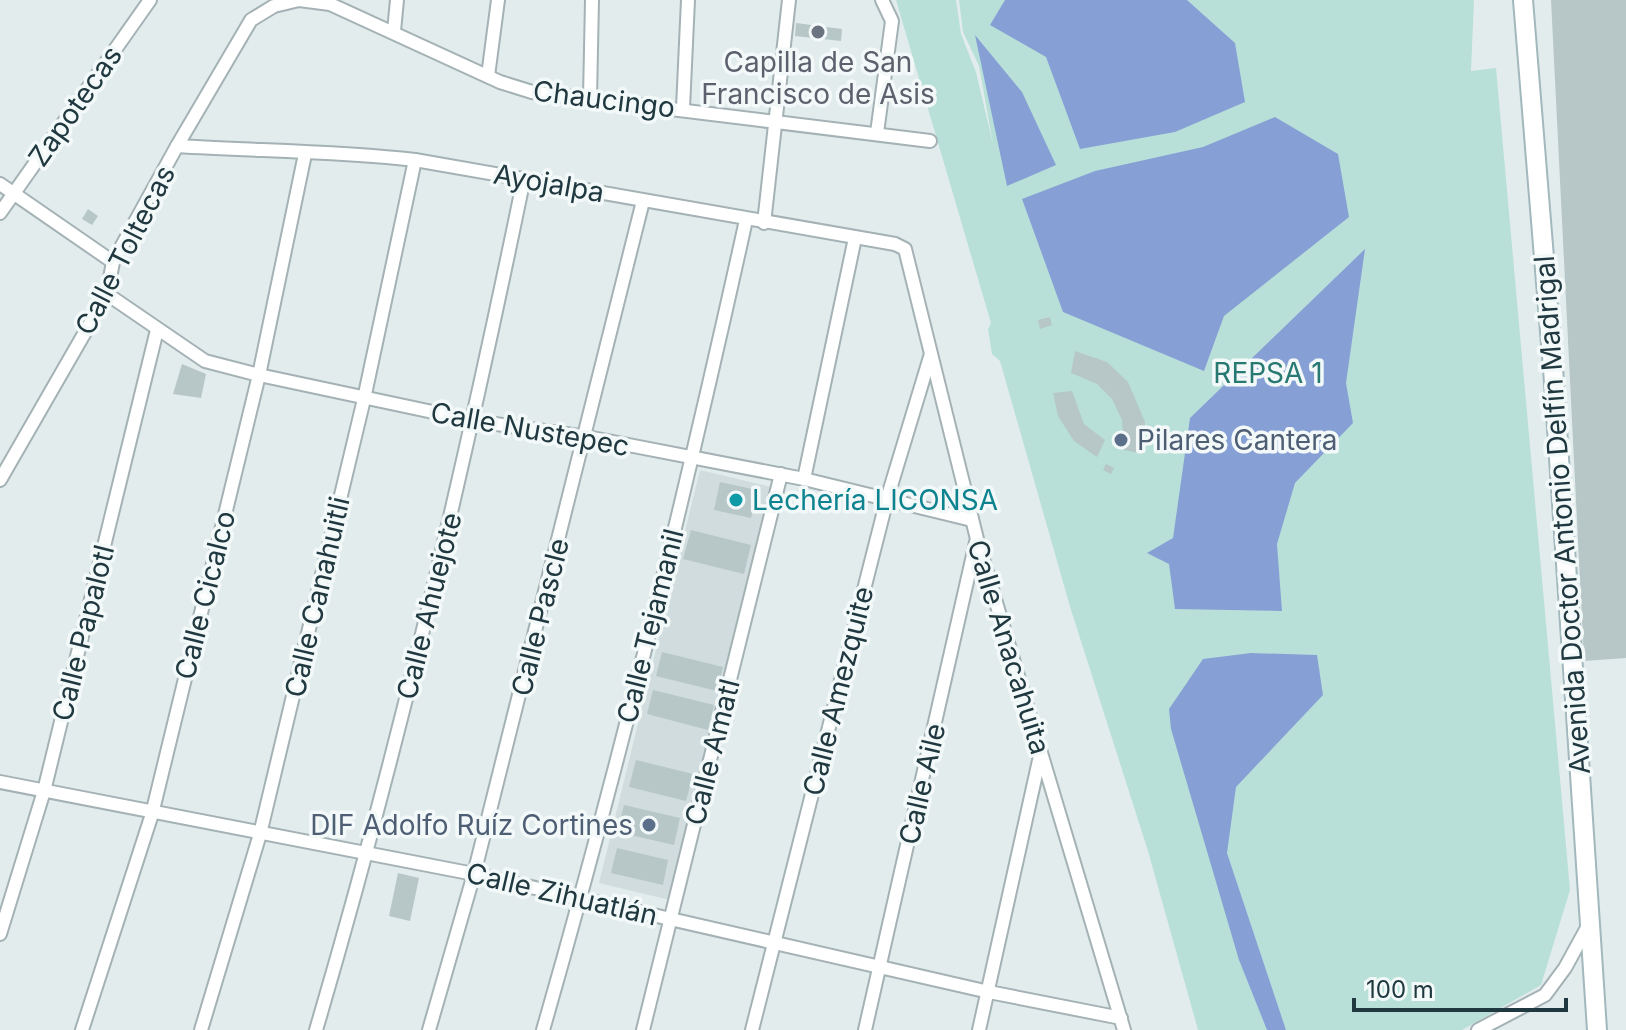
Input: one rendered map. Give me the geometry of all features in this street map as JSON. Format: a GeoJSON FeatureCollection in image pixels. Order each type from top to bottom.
{"type":"FeatureCollection","features":[{"type":"Feature","properties":{"kind":"main road","name":"Avenida Doctor Antonio Delfín Madrigal"},"geometry":{"type":"LineString","coordinates":[[1523,0],[1554,383],[1597,1030]]}},
{"type":"Feature","properties":{"kind":"street","name":"Zapotecas"},"geometry":{"type":"LineString","coordinates":[[0,213],[150,0]]}},
{"type":"Feature","properties":{"kind":"street"},"geometry":{"type":"LineString","coordinates":[[394,31],[397,0]]}},
{"type":"Feature","properties":{"kind":"street"},"geometry":{"type":"LineString","coordinates":[[488,76],[498,0]]}},
{"type":"Feature","properties":{"kind":"street"},"geometry":{"type":"LineString","coordinates":[[590,98],[592,0]]}},
{"type":"Feature","properties":{"kind":"street"},"geometry":{"type":"LineString","coordinates":[[683,108],[688,0]]}},
{"type":"Feature","properties":{"kind":"street"},"geometry":{"type":"LineString","coordinates":[[764,223],[778,120],[789,0]]}},
{"type":"Feature","properties":{"kind":"street"},"geometry":{"type":"LineString","coordinates":[[877,133],[892,21],[882,0]]}},
{"type":"Feature","properties":{"kind":"street","name":"Chaucingo"},"geometry":{"type":"LineString","coordinates":[[251,20],[282,4],[314,1],[394,31],[488,76],[532,92],[683,108],[930,141]]}},
{"type":"Feature","properties":{"kind":"street","name":"Calle Toltecas"},"geometry":{"type":"LineString","coordinates":[[0,480],[107,294],[113,262],[251,20]]}},
{"type":"Feature","properties":{"kind":"street","name":"Ayojalpa"},"geometry":{"type":"LineString","coordinates":[[177,146],[305,154],[355,153],[415,160],[895,244],[905,249],[910,259]]}},
{"type":"Feature","properties":{"kind":"street","name":"Calle Cicalco"},"geometry":{"type":"LineString","coordinates":[[82,1030],[152,814],[259,375],[305,154]]}},
{"type":"Feature","properties":{"kind":"street","name":"Calle Canahuitli"},"geometry":{"type":"LineString","coordinates":[[201,1030],[260,834],[364,399],[415,160]]}},
{"type":"Feature","properties":{"kind":"street","name":"Calle Ahuejote"},"geometry":{"type":"LineString","coordinates":[[316,1030],[368,855],[475,421],[524,178]]}},
{"type":"Feature","properties":{"kind":"street"},"geometry":{"type":"LineString","coordinates":[[0,184],[113,262]]}},
{"type":"Feature","properties":{"kind":"street","name":"Calle Pascle"},"geometry":{"type":"LineString","coordinates":[[429,1030],[474,874],[587,437],[643,201]]}},
{"type":"Feature","properties":{"kind":"street","name":"Calle Tejamanil"},"geometry":{"type":"LineString","coordinates":[[543,1030],[581,899],[693,457],[746,220]]}},
{"type":"Feature","properties":{"kind":"street"},"geometry":{"type":"LineString","coordinates":[[804,479],[855,238]]}},
{"type":"Feature","properties":{"kind":"street","name":"Calle Anacahuita"},"geometry":{"type":"LineString","coordinates":[[910,259],[977,539],[1122,1024]]}},
{"type":"Feature","properties":{"kind":"street","name":"Calle Nustepec"},"geometry":{"type":"LineString","coordinates":[[107,294],[205,361],[364,399],[475,421],[587,437],[781,474],[972,520]]}},
{"type":"Feature","properties":{"kind":"street","name":"Calle Papalotl"},"geometry":{"type":"LineString","coordinates":[[0,934],[44,791],[157,330]]}},
{"type":"Feature","properties":{"kind":"street","name":"Calle Amezquite"},"geometry":{"type":"LineString","coordinates":[[752,1030],[887,499],[931,354]]}},
{"type":"Feature","properties":{"kind":"street","name":"Calle Amatl"},"geometry":{"type":"LineString","coordinates":[[643,1030],[781,474]]}},
{"type":"Feature","properties":{"kind":"street","name":"Calle Aile"},"geometry":{"type":"LineString","coordinates":[[865,1030],[977,539]]}},
{"type":"Feature","properties":{"kind":"street"},"geometry":{"type":"LineString","coordinates":[[979,1030],[1041,753]]}},
{"type":"Feature","properties":{"kind":"street","name":"Calle Zihuatlán"},"geometry":{"type":"LineString","coordinates":[[0,782],[152,814],[474,874],[1094,1014],[1122,1024]]}},
{"type":"Feature","properties":{"kind":"street"},"geometry":{"type":"LineString","coordinates":[[1478,1030],[1545,995],[1565,968],[1590,923]]}},
{"type":"Feature","properties":{"kind":"street"},"geometry":{"type":"LineString","coordinates":[[1091,1030],[1094,1014]]}},
{"type":"Feature","properties":{"kind":"shaded area"},"geometry":{"type":"Polygon","coordinates":[[[700,470],[771,487],[670,900],[599,883],[700,470]]]}},
{"type":"Feature","properties":{"kind":"green space","name":"REPSA 1"},"geometry":{"type":"Polygon","coordinates":[[[896,0],[956,0],[961,34],[976,72],[993,144],[979,66],[963,32],[959,0],[1474,0],[1471,71],[1496,68],[1570,890],[1541,985],[1462,1030],[1198,1030],[1148,851],[1071,610],[1000,361],[992,354],[988,329],[991,323],[896,0]]]}},
{"type":"Feature","properties":{"kind":"water"},"geometry":{"type":"Polygon","coordinates":[[[1005,0],[1187,0],[1235,43],[1245,102],[1175,132],[1080,149],[1046,57],[990,25],[1005,0]]]}},
{"type":"Feature","properties":{"kind":"water"},"geometry":{"type":"Polygon","coordinates":[[[975,35],[1022,92],[1056,165],[1007,186],[975,35]]]}},
{"type":"Feature","properties":{"kind":"water"},"geometry":{"type":"Polygon","coordinates":[[[1275,117],[1338,154],[1349,217],[1224,316],[1204,371],[1063,312],[1022,199],[1095,171],[1203,147],[1275,117]]]}},
{"type":"Feature","properties":{"kind":"water"},"geometry":{"type":"Polygon","coordinates":[[[1365,249],[1346,383],[1353,423],[1295,483],[1277,544],[1282,611],[1175,609],[1169,564],[1147,553],[1173,538],[1190,418],[1365,249]]]}},
{"type":"Feature","properties":{"kind":"water"},"geometry":{"type":"Polygon","coordinates":[[[1251,653],[1317,655],[1323,695],[1236,787],[1227,853],[1286,1030],[1267,1030],[1239,960],[1171,729],[1169,709],[1203,659],[1251,653]]]}},
{"type":"Feature","properties":{"kind":"building"},"geometry":{"type":"Polygon","coordinates":[[[1551,0],[1626,0],[1626,658],[1584,661],[1551,0]]]}},
{"type":"Feature","properties":{"kind":"building","name":"Capilla de San Francisco de Asis"},"geometry":{"type":"Polygon","coordinates":[[[796,23],[842,29],[841,41],[795,36],[796,23]]]}},
{"type":"Feature","properties":{"kind":"building"},"geometry":{"type":"Polygon","coordinates":[[[88,209],[98,216],[92,225],[82,219],[88,209]]]}},
{"type":"Feature","properties":{"kind":"building"},"geometry":{"type":"Polygon","coordinates":[[[1050,317],[1052,325],[1040,329],[1038,320],[1050,317]]]}},
{"type":"Feature","properties":{"kind":"building"},"geometry":{"type":"Polygon","coordinates":[[[1075,351],[1107,362],[1128,382],[1145,422],[1144,454],[1124,450],[1122,420],[1112,399],[1097,384],[1071,373],[1075,351]]]}},
{"type":"Feature","properties":{"kind":"building"},"geometry":{"type":"Polygon","coordinates":[[[182,364],[206,374],[201,398],[173,394],[182,364]]]}},
{"type":"Feature","properties":{"kind":"building"},"geometry":{"type":"Polygon","coordinates":[[[1072,391],[1084,424],[1105,440],[1097,457],[1074,441],[1058,416],[1053,393],[1072,391]]]}},
{"type":"Feature","properties":{"kind":"building"},"geometry":{"type":"Polygon","coordinates":[[[1106,464],[1114,468],[1111,474],[1103,470],[1106,464]]]}},
{"type":"Feature","properties":{"kind":"building","name":"Lechería LICONSA"},"geometry":{"type":"Polygon","coordinates":[[[720,482],[757,490],[751,518],[714,510],[720,482]]]}},
{"type":"Feature","properties":{"kind":"building"},"geometry":{"type":"Polygon","coordinates":[[[691,530],[751,545],[744,574],[683,559],[691,530]]]}},
{"type":"Feature","properties":{"kind":"building"},"geometry":{"type":"Polygon","coordinates":[[[662,652],[723,667],[717,691],[656,676],[662,652]]]}},
{"type":"Feature","properties":{"kind":"building"},"geometry":{"type":"Polygon","coordinates":[[[653,690],[714,705],[708,730],[647,714],[653,690]]]}},
{"type":"Feature","properties":{"kind":"building"},"geometry":{"type":"Polygon","coordinates":[[[636,760],[693,774],[686,801],[629,787],[636,760]]]}},
{"type":"Feature","properties":{"kind":"building","name":"DIF Adolfo Ruíz Cortines"},"geometry":{"type":"Polygon","coordinates":[[[624,805],[680,818],[674,845],[617,832],[624,805]]]}},
{"type":"Feature","properties":{"kind":"building"},"geometry":{"type":"Polygon","coordinates":[[[617,848],[668,860],[663,885],[611,873],[617,848]]]}},
{"type":"Feature","properties":{"kind":"building"},"geometry":{"type":"Polygon","coordinates":[[[398,873],[419,878],[410,921],[389,916],[398,873]]]}},
{"type":"Feature","properties":{"kind":"place","name":"Capilla de San Francisco de Asis"},"geometry":{"type":"Point","coordinates":[818,32]}},
{"type":"Feature","properties":{"kind":"place","name":"Pilares Cantera"},"geometry":{"type":"Point","coordinates":[1121,440]}},
{"type":"Feature","properties":{"kind":"place","name":"Lechería LICONSA"},"geometry":{"type":"Point","coordinates":[736,500]}},
{"type":"Feature","properties":{"kind":"place","name":"DIF Adolfo Ruíz Cortines"},"geometry":{"type":"Point","coordinates":[649,825]}}]}
